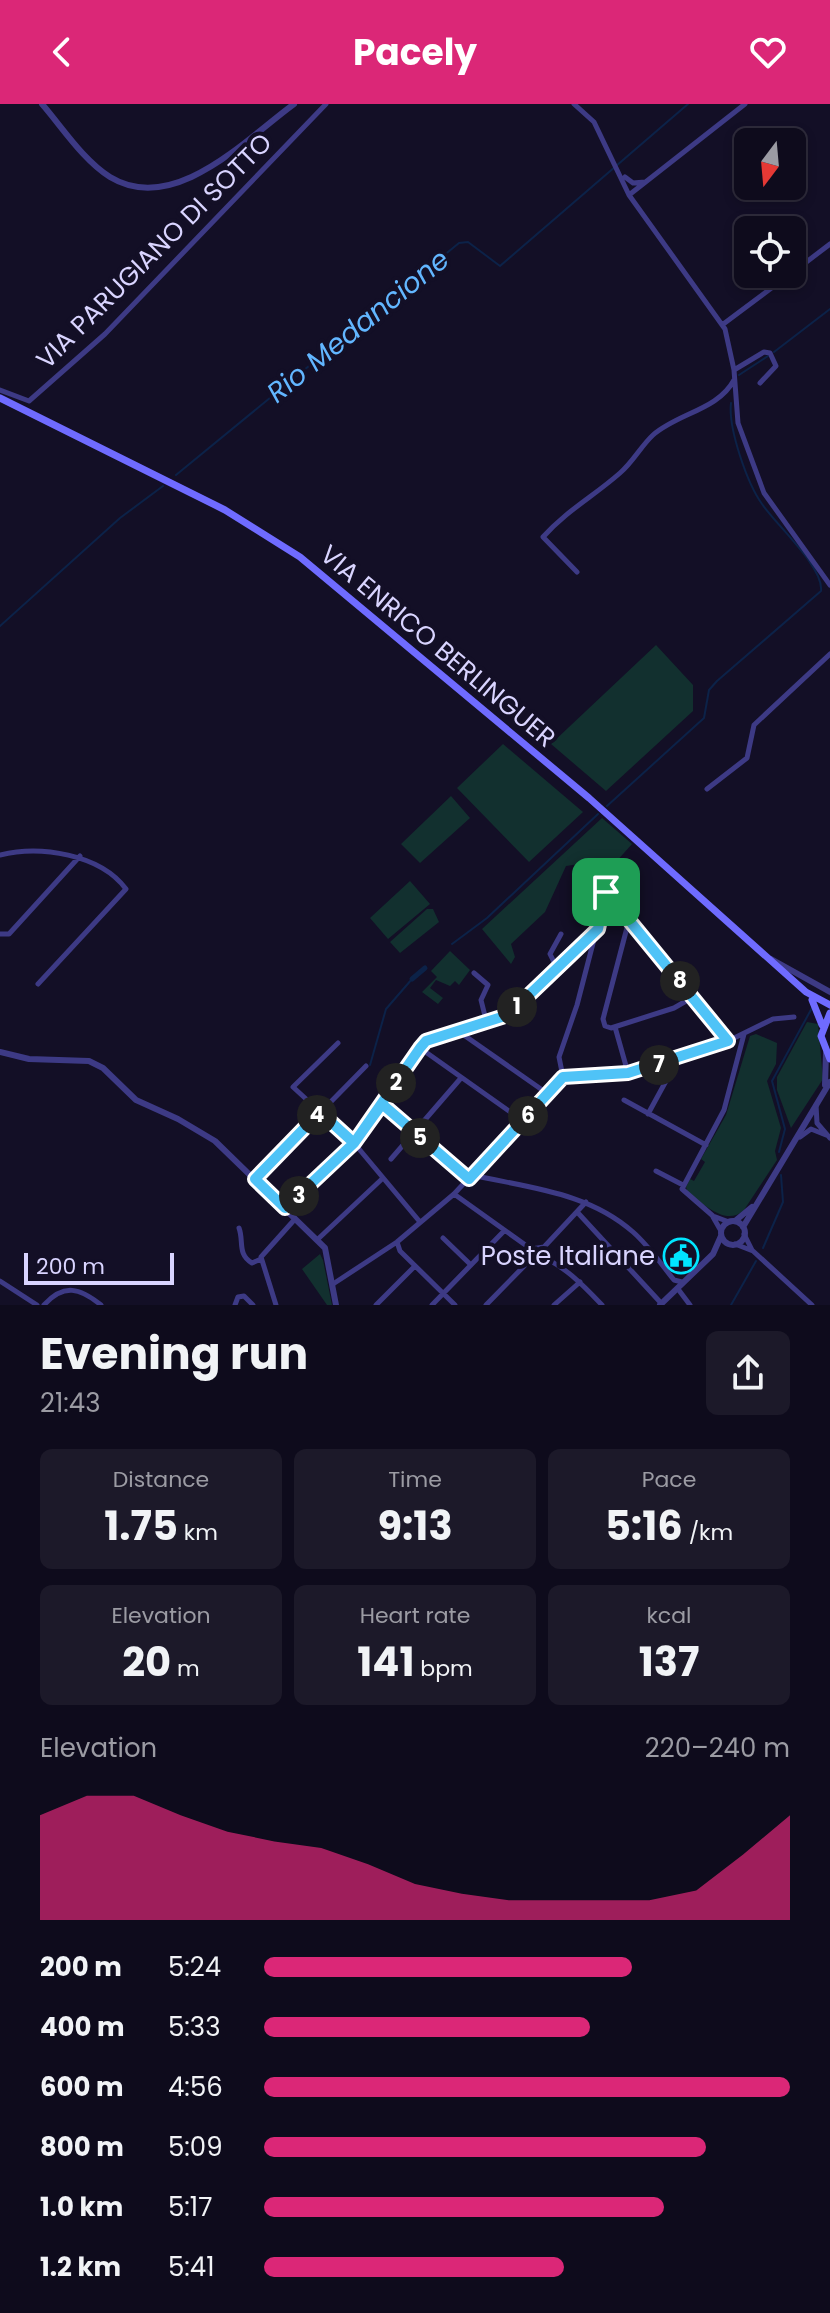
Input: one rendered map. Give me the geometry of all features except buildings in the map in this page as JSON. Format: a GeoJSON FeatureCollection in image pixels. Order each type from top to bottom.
{"type":"FeatureCollection","features":[{"type":"Feature","properties":{"kind":"main road","name":"VIA ENRICO BERLINGUER"},"geometry":{"type":"LineString","coordinates":[[0,398],[243,520],[333,583],[589,798],[806,992],[819,1010],[828,1056]]}},
{"type":"Feature","properties":{"kind":"main road","name":"VIA ENRICO BERLINGUER"},"geometry":{"type":"LineString","coordinates":[[806,992],[830,1005]]}},
{"type":"Feature","properties":{"kind":"main road"},"geometry":{"type":"LineString","coordinates":[[822,1027],[830,1013]]}},
{"type":"Feature","properties":{"kind":"street"},"geometry":{"type":"LineString","coordinates":[[42,104],[95,165],[110,177],[138,188],[168,186],[203,171],[294,104]]}},
{"type":"Feature","properties":{"kind":"street","name":"VIA PARUGIANO DI SOTTO"},"geometry":{"type":"LineString","coordinates":[[0,390],[29,401],[50,385],[105,334],[326,104]]}},
{"type":"Feature","properties":{"kind":"street"},"geometry":{"type":"LineString","coordinates":[[574,104],[594,122],[621,172],[629,195],[729,338],[738,423],[764,493],[830,585]]}},
{"type":"Feature","properties":{"kind":"street"},"geometry":{"type":"LineString","coordinates":[[629,195],[745,104]]}},
{"type":"Feature","properties":{"kind":"street"},"geometry":{"type":"LineString","coordinates":[[621,172],[633,183],[646,182]]}},
{"type":"Feature","properties":{"kind":"street"},"geometry":{"type":"LineString","coordinates":[[806,262],[830,244]]}},
{"type":"Feature","properties":{"kind":"street"},"geometry":{"type":"LineString","coordinates":[[722,325],[771,288]]}},
{"type":"Feature","properties":{"kind":"street"},"geometry":{"type":"LineString","coordinates":[[734,370],[769,352],[776,366],[760,383]]}},
{"type":"Feature","properties":{"kind":"street"},"geometry":{"type":"LineString","coordinates":[[577,572],[543,537],[566,512],[620,473],[653,435],[682,415],[721,398],[735,379]]}},
{"type":"Feature","properties":{"kind":"street"},"geometry":{"type":"LineString","coordinates":[[707,789],[747,758],[754,725],[830,654]]}},
{"type":"Feature","properties":{"kind":"street"},"geometry":{"type":"LineString","coordinates":[[0,855],[80,856],[113,877],[126,891],[38,984]]}},
{"type":"Feature","properties":{"kind":"street"},"geometry":{"type":"LineString","coordinates":[[0,934],[9,934],[80,856]]}},
{"type":"Feature","properties":{"kind":"street"},"geometry":{"type":"LineString","coordinates":[[563,1077],[559,1057],[598,929],[606,892],[728,1041]]}},
{"type":"Feature","properties":{"kind":"street"},"geometry":{"type":"LineString","coordinates":[[629,920],[603,1019],[607,1027],[674,1008],[693,997]]}},
{"type":"Feature","properties":{"kind":"street"},"geometry":{"type":"LineString","coordinates":[[285,1208],[354,1143],[429,1039],[506,1017],[598,929]]}},
{"type":"Feature","properties":{"kind":"street"},"geometry":{"type":"LineString","coordinates":[[557,968],[550,954],[561,934]]}},
{"type":"Feature","properties":{"kind":"street"},"geometry":{"type":"LineString","coordinates":[[768,958],[830,992]]}},
{"type":"Feature","properties":{"kind":"street"},"geometry":{"type":"LineString","coordinates":[[474,973],[488,985],[481,1000],[487,1024]]}},
{"type":"Feature","properties":{"kind":"street"},"geometry":{"type":"LineString","coordinates":[[333,1284],[397,1242],[454,1194],[563,1077],[628,1073],[728,1041],[773,1019],[794,1017]]}},
{"type":"Feature","properties":{"kind":"street"},"geometry":{"type":"LineString","coordinates":[[615,1027],[628,1073]]}},
{"type":"Feature","properties":{"kind":"street"},"geometry":{"type":"LineString","coordinates":[[458,1031],[548,1094]]}},
{"type":"Feature","properties":{"kind":"street"},"geometry":{"type":"LineString","coordinates":[[744,1034],[724,1110],[683,1185],[683,1193],[713,1216],[732,1222],[744,1231],[753,1251]]}},
{"type":"Feature","properties":{"kind":"street"},"geometry":{"type":"LineString","coordinates":[[338,1043],[293,1087],[354,1143],[420,1222]]}},
{"type":"Feature","properties":{"kind":"street"},"geometry":{"type":"LineString","coordinates":[[420,1048],[523,1121]]}},
{"type":"Feature","properties":{"kind":"street"},"geometry":{"type":"LineString","coordinates":[[0,1052],[29,1059],[89,1061],[215,1141],[318,1239],[331,1262],[336,1305]]}},
{"type":"Feature","properties":{"kind":"street"},"geometry":{"type":"LineString","coordinates":[[824,1088],[828,1056]]}},
{"type":"Feature","properties":{"kind":"street"},"geometry":{"type":"LineString","coordinates":[[648,1114],[678,1059]]}},
{"type":"Feature","properties":{"kind":"street"},"geometry":{"type":"LineString","coordinates":[[255,1179],[366,1066]]}},
{"type":"Feature","properties":{"kind":"street"},"geometry":{"type":"LineString","coordinates":[[391,1159],[461,1078]]}},
{"type":"Feature","properties":{"kind":"street"},"geometry":{"type":"LineString","coordinates":[[579,1214],[661,1303],[713,1254],[733,1244],[744,1231],[752,1207],[830,1082]]}},
{"type":"Feature","properties":{"kind":"street"},"geometry":{"type":"LineString","coordinates":[[624,1100],[706,1145]]}},
{"type":"Feature","properties":{"kind":"street"},"geometry":{"type":"LineString","coordinates":[[817,1100],[816,1119],[828,1136]]}},
{"type":"Feature","properties":{"kind":"street"},"geometry":{"type":"LineString","coordinates":[[382,1104],[470,1177],[586,1202],[632,1231],[680,1286],[690,1305]]}},
{"type":"Feature","properties":{"kind":"street"},"geometry":{"type":"LineString","coordinates":[[789,1148],[808,1129],[828,1136]]}},
{"type":"Feature","properties":{"kind":"street"},"geometry":{"type":"LineString","coordinates":[[656,1171],[683,1185]]}},
{"type":"Feature","properties":{"kind":"street"},"geometry":{"type":"LineString","coordinates":[[318,1239],[383,1178]]}},
{"type":"Feature","properties":{"kind":"street"},"geometry":{"type":"LineString","coordinates":[[454,1194],[531,1249],[534,1254],[532,1258]]}},
{"type":"Feature","properties":{"kind":"street"},"geometry":{"type":"LineString","coordinates":[[531,1249],[544,1247],[579,1214],[586,1202]]}},
{"type":"Feature","properties":{"kind":"street"},"geometry":{"type":"LineString","coordinates":[[713,1254],[721,1233],[752,1207]]}},
{"type":"Feature","properties":{"kind":"street"},"geometry":{"type":"LineString","coordinates":[[713,1216],[721,1233],[733,1244],[753,1251],[812,1305]]}},
{"type":"Feature","properties":{"kind":"street"},"geometry":{"type":"LineString","coordinates":[[276,1305],[261,1259],[262,1253],[295,1219]]}},
{"type":"Feature","properties":{"kind":"street"},"geometry":{"type":"LineString","coordinates":[[239,1228],[240,1246],[247,1259],[252,1263],[261,1259]]}},
{"type":"Feature","properties":{"kind":"street"},"geometry":{"type":"LineString","coordinates":[[432,1305],[504,1231]]}},
{"type":"Feature","properties":{"kind":"street"},"geometry":{"type":"LineString","coordinates":[[443,1238],[471,1265]]}},
{"type":"Feature","properties":{"kind":"street"},"geometry":{"type":"LineString","coordinates":[[397,1242],[400,1251],[455,1305]]}},
{"type":"Feature","properties":{"kind":"street"},"geometry":{"type":"LineString","coordinates":[[544,1247],[542,1251],[548,1259]]}},
{"type":"Feature","properties":{"kind":"street"},"geometry":{"type":"LineString","coordinates":[[486,1305],[537,1255],[548,1259],[580,1282],[602,1305]]}},
{"type":"Feature","properties":{"kind":"street"},"geometry":{"type":"LineString","coordinates":[[376,1305],[415,1266]]}},
{"type":"Feature","properties":{"kind":"street"},"geometry":{"type":"LineString","coordinates":[[0,1281],[37,1305]]}},
{"type":"Feature","properties":{"kind":"street"},"geometry":{"type":"LineString","coordinates":[[554,1305],[580,1282]]}},
{"type":"Feature","properties":{"kind":"street"},"geometry":{"type":"LineString","coordinates":[[44,1305],[65,1289],[76,1288],[101,1305]]}},
{"type":"Feature","properties":{"kind":"street"},"geometry":{"type":"LineString","coordinates":[[235,1305],[238,1297],[244,1296],[253,1305]]}},
{"type":"Feature","properties":{"kind":"green space"},"geometry":{"type":"Polygon","coordinates":[[[656,645],[693,685],[693,711],[606,791],[551,744],[656,645]]]}},
{"type":"Feature","properties":{"kind":"green space"},"geometry":{"type":"Polygon","coordinates":[[[503,744],[583,812],[529,862],[457,788],[503,744]]]}},
{"type":"Feature","properties":{"kind":"green space"},"geometry":{"type":"Polygon","coordinates":[[[451,796],[470,818],[420,863],[401,844],[451,796]]]}},
{"type":"Feature","properties":{"kind":"green space"},"geometry":{"type":"Polygon","coordinates":[[[602,818],[632,844],[607,872],[586,863],[566,866],[545,912],[511,944],[515,957],[511,964],[482,929],[602,818]]]}},
{"type":"Feature","properties":{"kind":"green space"},"geometry":{"type":"Polygon","coordinates":[[[410,881],[430,904],[388,939],[370,918],[410,881]]]}},
{"type":"Feature","properties":{"kind":"green space"},"geometry":{"type":"Polygon","coordinates":[[[427,909],[433,909],[439,922],[400,953],[390,942],[427,909]]]}},
{"type":"Feature","properties":{"kind":"green space"},"geometry":{"type":"Polygon","coordinates":[[[450,951],[470,970],[459,985],[455,981],[450,986],[436,980],[430,988],[443,998],[438,1004],[422,992],[437,977],[431,971],[450,951]]]}},
{"type":"Feature","properties":{"kind":"green space"},"geometry":{"type":"Polygon","coordinates":[[[807,1022],[818,1024],[823,1079],[791,1128],[777,1090],[777,1077],[807,1022]]]}},
{"type":"Feature","properties":{"kind":"green space"},"geometry":{"type":"Polygon","coordinates":[[[756,1034],[777,1043],[776,1064],[767,1081],[781,1128],[775,1151],[777,1160],[744,1210],[737,1215],[723,1215],[688,1193],[686,1187],[690,1179],[694,1181],[705,1162],[701,1159],[726,1115],[750,1036],[756,1034]]]}},
{"type":"Feature","properties":{"kind":"green space"},"geometry":{"type":"Polygon","coordinates":[[[320,1254],[332,1305],[327,1305],[302,1269],[320,1254]]]}},
{"type":"Feature","properties":{"kind":"waterway","name":"Rio Medancione"},"geometry":{"type":"LineString","coordinates":[[176,475],[459,243],[468,242],[500,266],[688,104]]}},
{"type":"Feature","properties":{"kind":"waterway"},"geometry":{"type":"LineString","coordinates":[[774,352],[830,309]]}},
{"type":"Feature","properties":{"kind":"waterway"},"geometry":{"type":"LineString","coordinates":[[739,375],[768,356]]}},
{"type":"Feature","properties":{"kind":"waterway"},"geometry":{"type":"LineString","coordinates":[[607,806],[704,718],[709,690],[717,681],[821,591],[815,570],[762,504],[750,483],[732,426],[731,403]]}},
{"type":"Feature","properties":{"kind":"waterway","name":"Rio Medancione"},"geometry":{"type":"LineString","coordinates":[[0,626],[120,518],[163,486]]}},
{"type":"Feature","properties":{"kind":"waterway"},"geometry":{"type":"LineString","coordinates":[[452,944],[487,918],[598,814]]}},
{"type":"Feature","properties":{"kind":"waterway"},"geometry":{"type":"LineString","coordinates":[[412,979],[425,968]]}},
{"type":"Feature","properties":{"kind":"waterway"},"geometry":{"type":"LineString","coordinates":[[370,1065],[386,1009],[412,979]]}},
{"type":"Feature","properties":{"kind":"waterway"},"geometry":{"type":"LineString","coordinates":[[779,1152],[785,1129],[772,1081],[813,1006]]}},
{"type":"Feature","properties":{"kind":"waterway"},"geometry":{"type":"LineString","coordinates":[[763,1248],[783,1202],[781,1175]]}},
{"type":"Feature","properties":{"kind":"waterway"},"geometry":{"type":"LineString","coordinates":[[731,1305],[756,1261]]}},
{"type":"Feature","properties":{"kind":"place","name":"Poste Italiane"},"geometry":{"type":"Point","coordinates":[681,1256]}},
{"type":"Feature","properties":{"kind":"route"},"geometry":{"type":"LineString","coordinates":[[606,892],[598,929],[504,1019],[436,1035],[426,1041],[354,1143],[285,1208],[255,1179],[320,1112],[354,1143],[382,1104],[469,1179],[488,1154],[563,1077],[628,1073],[728,1041],[606,892]]}}]}
